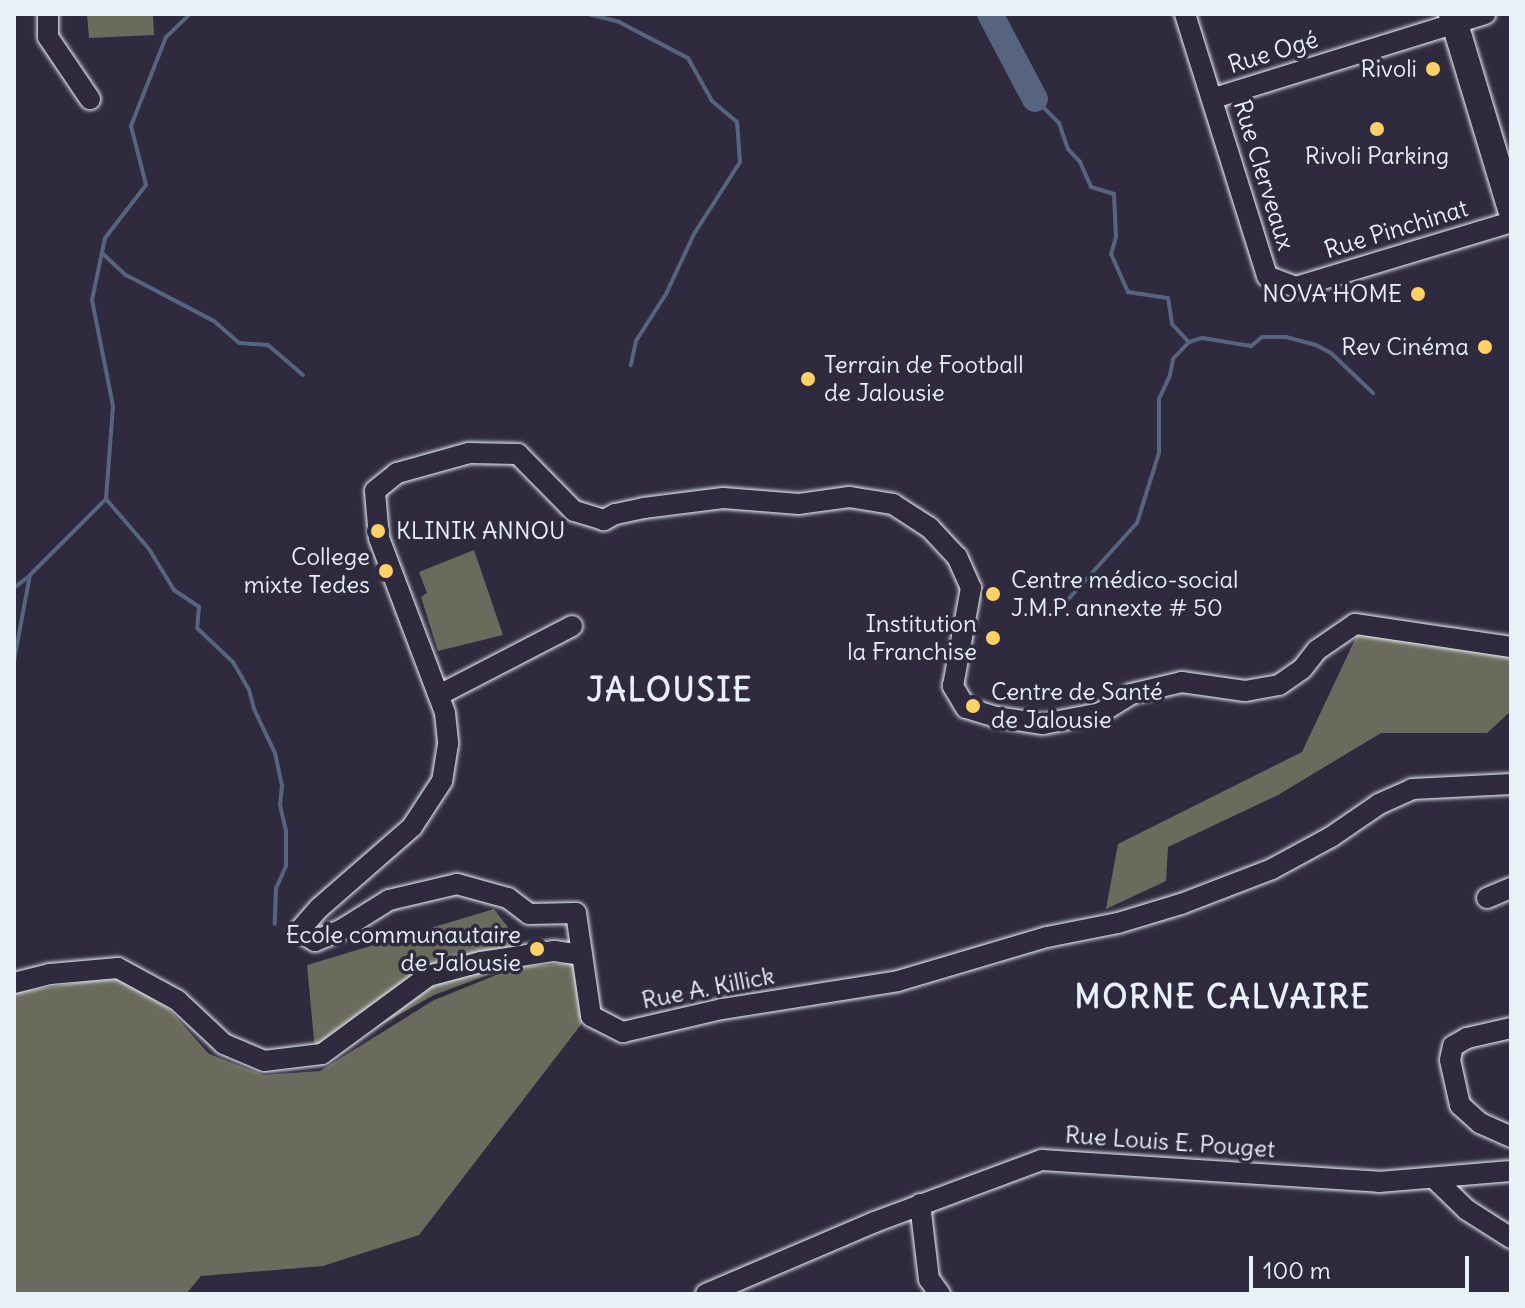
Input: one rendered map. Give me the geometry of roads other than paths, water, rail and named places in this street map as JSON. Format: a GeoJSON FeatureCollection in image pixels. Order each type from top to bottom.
{"type":"FeatureCollection","features":[{"type":"Feature","properties":{"kind":"main road"},"geometry":{"type":"LineString","coordinates":[[1454,18],[1511,209]]}},
{"type":"Feature","properties":{"kind":"street"},"geometry":{"type":"LineString","coordinates":[[48,14],[48,37],[90,99]]}},
{"type":"Feature","properties":{"kind":"street","name":"Rue Clerveaux"},"geometry":{"type":"LineString","coordinates":[[1185,14],[1214,98],[1267,276],[1296,287]]}},
{"type":"Feature","properties":{"kind":"street","name":"Rue Ogé"},"geometry":{"type":"LineString","coordinates":[[1214,98],[1454,18],[1485,14]]}},
{"type":"Feature","properties":{"kind":"street","name":"Rue Pinchinat"},"geometry":{"type":"LineString","coordinates":[[1296,287],[1511,222]]}},
{"type":"Feature","properties":{"kind":"street"},"geometry":{"type":"LineString","coordinates":[[572,626],[439,695],[379,538],[375,491],[397,473],[469,453],[490,451],[518,454],[574,511],[604,520],[615,514],[644,508],[723,498],[799,504],[849,497],[893,504],[930,528],[957,557],[971,588],[953,686],[966,708],[996,717],[1043,724],[1101,713],[1131,694],[1182,682],[1245,691],[1279,685],[1302,669],[1317,650],[1355,624],[1511,647]]}},
{"type":"Feature","properties":{"kind":"street","name":"Rue A. Killick"},"geometry":{"type":"LineString","coordinates":[[439,695],[445,713],[448,744],[442,781],[412,827],[319,908],[299,931],[315,941],[341,930],[389,900],[457,884],[508,898],[529,914],[576,913],[591,1016],[623,1032],[722,1009],[898,981],[1047,937],[1118,923],[1181,904],[1272,869],[1331,837],[1379,804],[1412,789],[1511,784]]}},
{"type":"Feature","properties":{"kind":"street"},"geometry":{"type":"LineString","coordinates":[[1487,898],[1511,888]]}},
{"type":"Feature","properties":{"kind":"street"},"geometry":{"type":"LineString","coordinates":[[14,983],[50,974],[118,968],[177,1000],[224,1044],[264,1061],[322,1054],[428,976],[481,962],[554,951],[582,955]]}},
{"type":"Feature","properties":{"kind":"street"},"geometry":{"type":"LineString","coordinates":[[1511,1028],[1467,1038],[1453,1046],[1450,1060],[1460,1105],[1480,1123],[1511,1137]]}},
{"type":"Feature","properties":{"kind":"street","name":"Rue Louis E. Pouget"},"geometry":{"type":"LineString","coordinates":[[706,1294],[920,1204],[1042,1160],[1379,1182],[1511,1171]]}},
{"type":"Feature","properties":{"kind":"street"},"geometry":{"type":"LineString","coordinates":[[1435,1179],[1467,1210],[1511,1238]]}},
{"type":"Feature","properties":{"kind":"street"},"geometry":{"type":"LineString","coordinates":[[920,1204],[929,1279],[940,1294]]}},
{"type":"Feature","properties":{"kind":"waterway"},"geometry":{"type":"LineString","coordinates":[[190,14],[166,37],[131,126],[146,185],[105,238],[92,300],[113,406],[106,499],[149,549],[174,590],[199,607],[197,628],[233,662],[249,690],[254,709],[275,753],[282,786],[280,805],[286,830],[286,866],[276,888],[275,924]]}},
{"type":"Feature","properties":{"kind":"waterway"},"geometry":{"type":"LineString","coordinates":[[588,14],[619,22],[688,58],[712,101],[737,122],[740,162],[694,234],[666,294],[636,341],[631,365]]}},
{"type":"Feature","properties":{"kind":"waterway"},"geometry":{"type":"LineString","coordinates":[[990,14],[1035,99]]}},
{"type":"Feature","properties":{"kind":"waterway"},"geometry":{"type":"LineString","coordinates":[[1035,99],[1059,123],[1068,149],[1080,162],[1091,187],[1114,194],[1116,237],[1111,254],[1128,292],[1168,298],[1172,324],[1189,342],[1202,338],[1251,346],[1262,337],[1286,337],[1316,345],[1331,353],[1373,393]]}},
{"type":"Feature","properties":{"kind":"waterway"},"geometry":{"type":"LineString","coordinates":[[102,253],[126,275],[214,321],[239,343],[268,345],[303,375]]}},
{"type":"Feature","properties":{"kind":"waterway"},"geometry":{"type":"LineString","coordinates":[[1064,604],[1137,523],[1159,453],[1159,399],[1170,375],[1173,359],[1189,342]]}},
{"type":"Feature","properties":{"kind":"waterway"},"geometry":{"type":"LineString","coordinates":[[14,661],[30,575],[106,499]]}},
{"type":"Feature","properties":{"kind":"waterway"},"geometry":{"type":"LineString","coordinates":[[14,588],[28,577]]}},
{"type":"Feature","properties":{"kind":"place","name":"Rivoli"},"geometry":{"type":"Point","coordinates":[1433,69]}},
{"type":"Feature","properties":{"kind":"place","name":"Rivoli Parking"},"geometry":{"type":"Point","coordinates":[1377,129]}},
{"type":"Feature","properties":{"kind":"place","name":"NOVA HOME"},"geometry":{"type":"Point","coordinates":[1418,294]}},
{"type":"Feature","properties":{"kind":"place","name":"Rev Cinéma"},"geometry":{"type":"Point","coordinates":[1485,347]}},
{"type":"Feature","properties":{"kind":"place","name":"Terrain de Football de Jalousie"},"geometry":{"type":"Point","coordinates":[808,379]}},
{"type":"Feature","properties":{"kind":"place","name":"KLINIK ANNOU"},"geometry":{"type":"Point","coordinates":[378,531]}},
{"type":"Feature","properties":{"kind":"place","name":"College mixte Tedes"},"geometry":{"type":"Point","coordinates":[386,571]}},
{"type":"Feature","properties":{"kind":"place","name":"Centre médico-social J.M.P. annexte # 50"},"geometry":{"type":"Point","coordinates":[993,594]}},
{"type":"Feature","properties":{"kind":"place","name":"Institution la Franchise"},"geometry":{"type":"Point","coordinates":[993,638]}},
{"type":"Feature","properties":{"kind":"place","name":"Centre de Santé de Jalousie"},"geometry":{"type":"Point","coordinates":[973,706]}},
{"type":"Feature","properties":{"kind":"place","name":"Ecole communautaire de Jalousie"},"geometry":{"type":"Point","coordinates":[537,949]}},
{"type":"Feature","properties":{"kind":"district","name":"JALOUSIE"},"geometry":{"type":"Point","coordinates":[670,690]}},
{"type":"Feature","properties":{"kind":"district","name":"MORNE CALVAIRE"},"geometry":{"type":"Point","coordinates":[1223,997]}}]}
